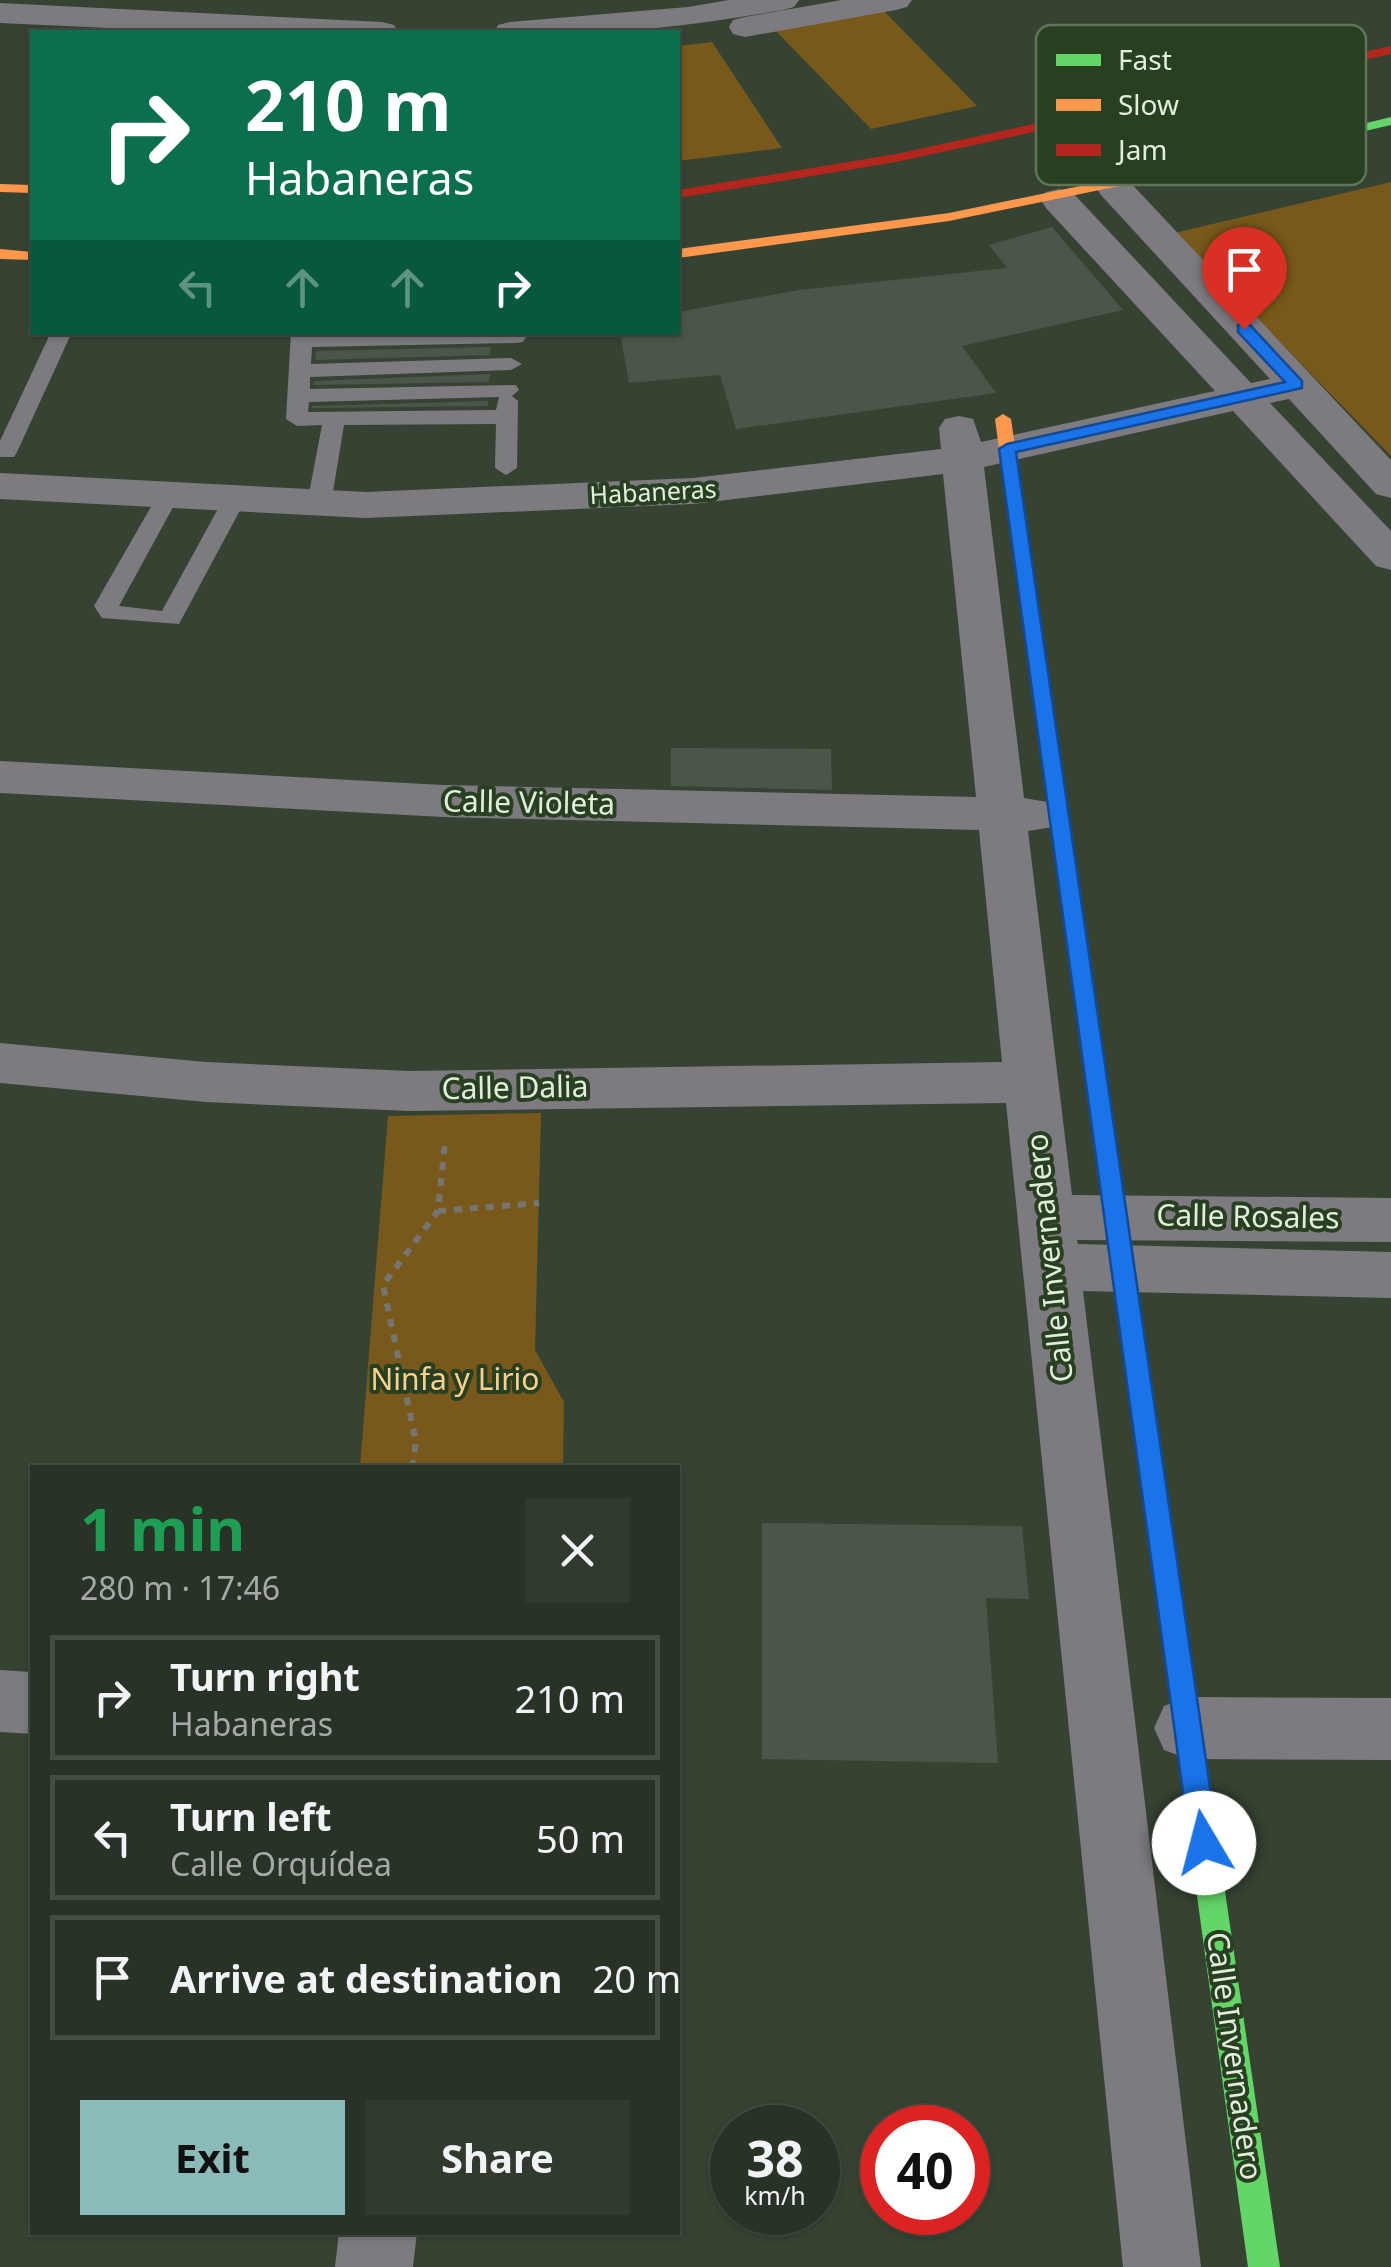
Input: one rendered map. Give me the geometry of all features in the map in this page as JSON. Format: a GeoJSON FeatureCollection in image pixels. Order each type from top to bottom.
{"type":"FeatureCollection","features":[{"type":"Feature","properties":{"kind":"main road"},"geometry":{"type":"LineString","coordinates":[[1366,55],[1391,50]]}},
{"type":"Feature","properties":{"kind":"main road"},"geometry":{"type":"LineString","coordinates":[[1366,127],[1391,121]]}},
{"type":"Feature","properties":{"kind":"main road"},"geometry":{"type":"LineString","coordinates":[[680,194],[896,158],[1036,127]]}},
{"type":"Feature","properties":{"kind":"main road"},"geometry":{"type":"LineString","coordinates":[[680,254],[902,228],[1122,185]]}},
{"type":"Feature","properties":{"kind":"main road"},"geometry":{"type":"LineString","coordinates":[[0,188],[30,190]]}},
{"type":"Feature","properties":{"kind":"main road"},"geometry":{"type":"LineString","coordinates":[[0,254],[30,256]]}},
{"type":"Feature","properties":{"kind":"main road","name":"Calle Invernadero"},"geometry":{"type":"LineString","coordinates":[[983,439],[1059,815],[1264,2267]]}},
{"type":"Feature","properties":{"kind":"street"},"geometry":{"type":"LineString","coordinates":[[532,30],[688,16],[783,0]]}},
{"type":"Feature","properties":{"kind":"street"},"geometry":{"type":"LineString","coordinates":[[680,38],[896,0]]}},
{"type":"Feature","properties":{"kind":"street"},"geometry":{"type":"LineString","coordinates":[[0,13],[342,30]]}},
{"type":"Feature","properties":{"kind":"street"},"geometry":{"type":"LineString","coordinates":[[0,34],[30,35]]}},
{"type":"Feature","properties":{"kind":"street"},"geometry":{"type":"LineString","coordinates":[[1114,187],[1391,485]]}},
{"type":"Feature","properties":{"kind":"street"},"geometry":{"type":"LineString","coordinates":[[1059,200],[1391,557]]}},
{"type":"Feature","properties":{"kind":"street","name":"Habaneras"},"geometry":{"type":"LineString","coordinates":[[2,464],[321,488],[693,491],[983,439],[1283,371]]}},
{"type":"Feature","properties":{"kind":"street","name":"Habaneras"},"geometry":{"type":"LineString","coordinates":[[2,464],[167,498],[234,501],[506,468],[694,461],[983,439]]}},
{"type":"Feature","properties":{"kind":"street","name":"Calle Invernadero"},"geometry":{"type":"LineString","coordinates":[[983,439],[1001,814],[1162,2267]]}},
{"type":"Feature","properties":{"kind":"street","name":"Calle Violeta"},"geometry":{"type":"LineString","coordinates":[[0,776],[443,802],[1059,815]]}},
{"type":"Feature","properties":{"kind":"street","name":"Calle Dalia"},"geometry":{"type":"LineString","coordinates":[[0,1063],[224,1083],[409,1091],[1031,1082]]}},
{"type":"Feature","properties":{"kind":"street","name":"Calle Rosales"},"geometry":{"type":"LineString","coordinates":[[1048,1242],[1119,1241],[1391,1220]]}},
{"type":"Feature","properties":{"kind":"street","name":"Calle Rosales"},"geometry":{"type":"LineString","coordinates":[[1119,1241],[1391,1275]]}},
{"type":"Feature","properties":{"kind":"street"},"geometry":{"type":"LineString","coordinates":[[0,1701],[30,1704]]}},
{"type":"Feature","properties":{"kind":"street"},"geometry":{"type":"LineString","coordinates":[[1188,1728],[1391,1729]]}},
{"type":"Feature","properties":{"kind":"street"},"geometry":{"type":"LineString","coordinates":[[374,2267],[378,2235]]}},
{"type":"Feature","properties":{"kind":"lane"},"geometry":{"type":"LineString","coordinates":[[2,464],[61,335]]}},
{"type":"Feature","properties":{"kind":"lane"},"geometry":{"type":"LineString","coordinates":[[506,416],[297,418],[302,337],[515,335],[506,416],[506,468]]}},
{"type":"Feature","properties":{"kind":"lane"},"geometry":{"type":"LineString","coordinates":[[389,419],[401,336]]}},
{"type":"Feature","properties":{"kind":"lane"},"geometry":{"type":"LineString","coordinates":[[299,371],[511,364]]}},
{"type":"Feature","properties":{"kind":"lane"},"geometry":{"type":"LineString","coordinates":[[296,396],[508,390]]}},
{"type":"Feature","properties":{"kind":"lane"},"geometry":{"type":"LineString","coordinates":[[321,488],[334,420]]}},
{"type":"Feature","properties":{"kind":"lane"},"geometry":{"type":"LineString","coordinates":[[167,498],[106,606],[111,613],[170,619],[234,501]]}},
{"type":"Feature","properties":{"kind":"path"},"geometry":{"type":"LineString","coordinates":[[412,1465],[416,1442],[383,1285],[438,1211],[444,1143],[488,1114],[505,1088]]}},
{"type":"Feature","properties":{"kind":"path"},"geometry":{"type":"LineString","coordinates":[[438,1211],[538,1203]]}},
{"type":"Feature","properties":{"kind":"green space"},"geometry":{"type":"Polygon","coordinates":[[[883,10],[977,106],[871,129],[775,30],[883,10]]]}},
{"type":"Feature","properties":{"kind":"green space"},"geometry":{"type":"Polygon","coordinates":[[[712,42],[782,148],[680,161],[680,46],[712,42]]]}},
{"type":"Feature","properties":{"kind":"green space"},"geometry":{"type":"Polygon","coordinates":[[[1391,182],[1391,456],[1174,233],[1391,182]]]}},
{"type":"Feature","properties":{"kind":"green space","name":"Ninfa y Lirio"},"geometry":{"type":"Polygon","coordinates":[[[541,1113],[535,1350],[564,1402],[563,1465],[360,1465],[388,1116],[541,1113]]]}},
{"type":"Feature","properties":{"kind":"building"},"geometry":{"type":"Polygon","coordinates":[[[1052,227],[1123,310],[962,346],[996,393],[736,429],[720,375],[629,383],[621,335],[680,335],[680,312],[799,290],[1007,268],[989,245],[1052,227]]]}},
{"type":"Feature","properties":{"kind":"building"},"geometry":{"type":"Polygon","coordinates":[[[491,347],[490,355],[315,360],[316,351],[491,347]]]}},
{"type":"Feature","properties":{"kind":"building"},"geometry":{"type":"Polygon","coordinates":[[[490,374],[489,382],[314,385],[314,381],[490,374]]]}},
{"type":"Feature","properties":{"kind":"building"},"geometry":{"type":"Polygon","coordinates":[[[488,401],[488,406],[312,408],[312,406],[488,401]]]}},
{"type":"Feature","properties":{"kind":"building"},"geometry":{"type":"Polygon","coordinates":[[[671,748],[831,749],[832,790],[671,786],[671,748]]]}},
{"type":"Feature","properties":{"kind":"building"},"geometry":{"type":"Polygon","coordinates":[[[762,1523],[1022,1526],[1029,1599],[986,1598],[998,1763],[762,1759],[762,1523]]]}},
{"type":"Feature","properties":{"kind":"traffic: fast"},"geometry":{"type":"LineString","coordinates":[[1366,127],[1391,121]]}},
{"type":"Feature","properties":{"kind":"traffic: fast"},"geometry":{"type":"LineString","coordinates":[[1200,1816],[1264,2267]]}},
{"type":"Feature","properties":{"kind":"traffic: slow"},"geometry":{"type":"LineString","coordinates":[[680,254],[949,217],[1104,185]]}},
{"type":"Feature","properties":{"kind":"traffic: slow"},"geometry":{"type":"LineString","coordinates":[[0,188],[30,189]]}},
{"type":"Feature","properties":{"kind":"traffic: slow"},"geometry":{"type":"LineString","coordinates":[[0,254],[30,256]]}},
{"type":"Feature","properties":{"kind":"traffic: slow"},"geometry":{"type":"LineString","coordinates":[[1003,419],[1118,1236]]}},
{"type":"Feature","properties":{"kind":"traffic: jam"},"geometry":{"type":"LineString","coordinates":[[1366,55],[1391,50]]}},
{"type":"Feature","properties":{"kind":"traffic: jam"},"geometry":{"type":"LineString","coordinates":[[680,194],[896,158],[1036,127]]}},
{"type":"Feature","properties":{"kind":"traffic: jam"},"geometry":{"type":"LineString","coordinates":[[1118,1236],[1200,1816]]}},
{"type":"Feature","properties":{"kind":"route"},"geometry":{"type":"LineString","coordinates":[[1204,1843],[1007,449],[1296,384],[1244,329]]}}]}
